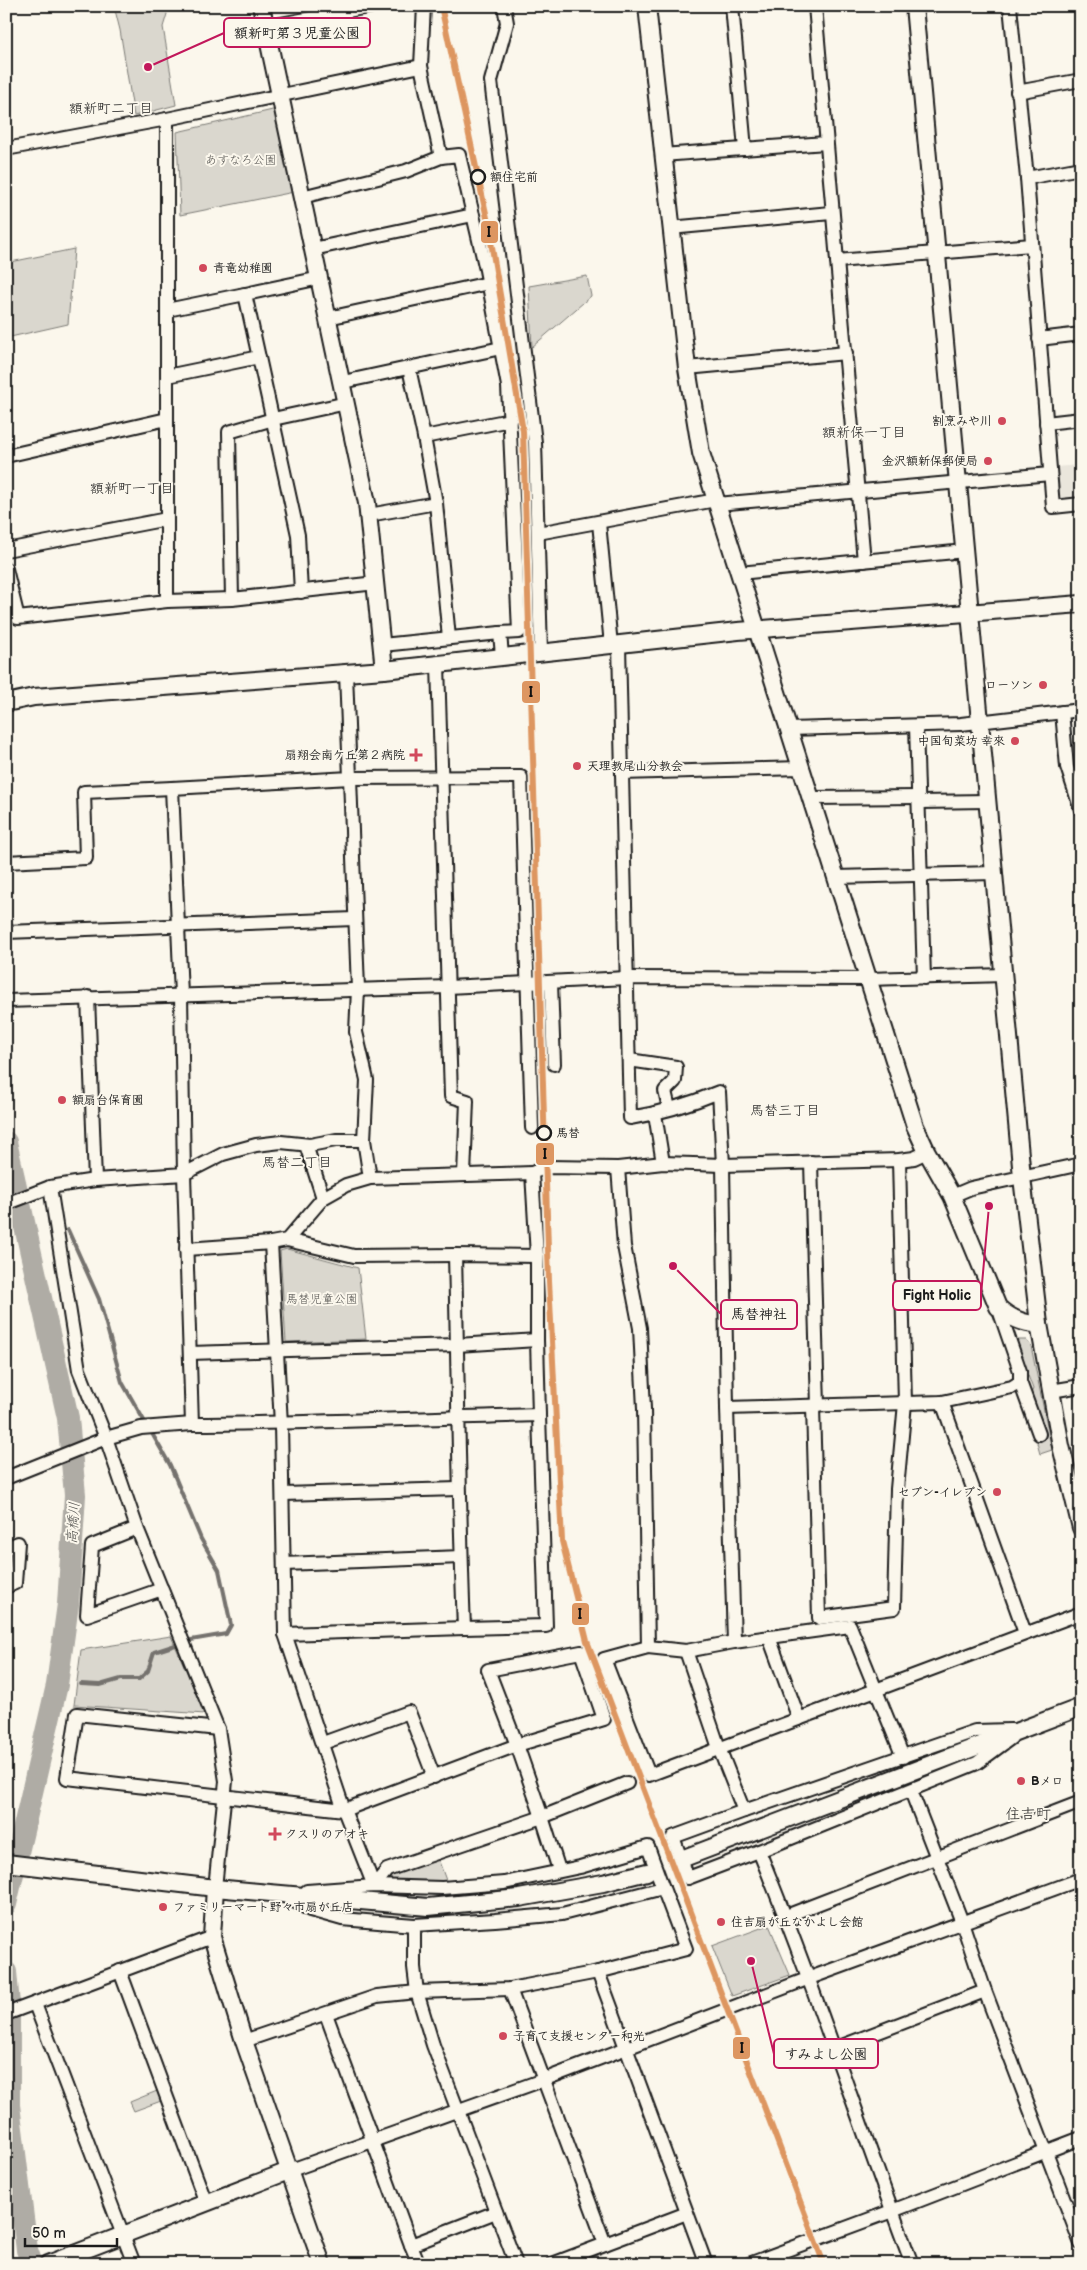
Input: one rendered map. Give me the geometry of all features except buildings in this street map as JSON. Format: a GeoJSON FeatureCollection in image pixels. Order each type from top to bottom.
{"type":"FeatureCollection","features":[{"type":"Feature","properties":{"kind":"street"},"geometry":{"type":"LineString","coordinates":[[261,6],[343,382],[369,515],[384,670]]}},
{"type":"Feature","properties":{"kind":"street"},"geometry":{"type":"LineString","coordinates":[[265,27],[336,9],[373,6]]}},
{"type":"Feature","properties":{"kind":"street"},"geometry":{"type":"LineString","coordinates":[[504,6],[507,23],[491,81],[535,442],[541,652]]}},
{"type":"Feature","properties":{"kind":"street"},"geometry":{"type":"LineString","coordinates":[[647,6],[670,228],[687,368],[701,453],[916,1126],[927,1152],[952,1196],[998,1307],[1020,1371],[1020,1382],[1039,1434]]}},
{"type":"Feature","properties":{"kind":"street"},"geometry":{"type":"LineString","coordinates":[[732,6],[745,149]]}},
{"type":"Feature","properties":{"kind":"street"},"geometry":{"type":"LineString","coordinates":[[815,6],[831,213],[846,353],[856,491],[864,561]]}},
{"type":"Feature","properties":{"kind":"street"},"geometry":{"type":"LineString","coordinates":[[914,6],[1022,1177],[1039,1324],[1051,1392],[1081,1528]]}},
{"type":"Feature","properties":{"kind":"street"},"geometry":{"type":"LineString","coordinates":[[1011,6],[1017,92],[1027,178],[1053,507],[1081,504]]}},
{"type":"Feature","properties":{"kind":"street"},"geometry":{"type":"LineString","coordinates":[[422,8],[421,66],[440,157]]}},
{"type":"Feature","properties":{"kind":"street"},"geometry":{"type":"LineString","coordinates":[[6,149],[166,119],[421,66]]}},
{"type":"Feature","properties":{"kind":"street"},"geometry":{"type":"LineString","coordinates":[[1017,92],[1081,80]]}},
{"type":"Feature","properties":{"kind":"street"},"geometry":{"type":"LineString","coordinates":[[166,119],[167,600]]}},
{"type":"Feature","properties":{"kind":"street"},"geometry":{"type":"LineString","coordinates":[[662,155],[826,143]]}},
{"type":"Feature","properties":{"kind":"street"},"geometry":{"type":"LineString","coordinates":[[302,197],[406,171],[440,157],[459,156],[489,283],[508,386],[518,632],[382,645]]}},
{"type":"Feature","properties":{"kind":"street"},"geometry":{"type":"LineString","coordinates":[[1027,178],[1081,168]]}},
{"type":"Feature","properties":{"kind":"street"},"geometry":{"type":"LineString","coordinates":[[670,228],[831,213]]}},
{"type":"Feature","properties":{"kind":"street"},"geometry":{"type":"LineString","coordinates":[[313,249],[473,215]]}},
{"type":"Feature","properties":{"kind":"street"},"geometry":{"type":"LineString","coordinates":[[837,261],[937,251],[1032,245]]}},
{"type":"Feature","properties":{"kind":"street"},"geometry":{"type":"LineString","coordinates":[[167,310],[320,278]]}},
{"type":"Feature","properties":{"kind":"street"},"geometry":{"type":"LineString","coordinates":[[328,318],[489,283]]}},
{"type":"Feature","properties":{"kind":"street"},"geometry":{"type":"LineString","coordinates":[[241,295],[245,294],[298,535],[300,592]]}},
{"type":"Feature","properties":{"kind":"street"},"geometry":{"type":"LineString","coordinates":[[1040,339],[1081,334]]}},
{"type":"Feature","properties":{"kind":"street"},"geometry":{"type":"LineString","coordinates":[[343,382],[501,348]]}},
{"type":"Feature","properties":{"kind":"street"},"geometry":{"type":"LineString","coordinates":[[687,368],[846,353]]}},
{"type":"Feature","properties":{"kind":"street"},"geometry":{"type":"LineString","coordinates":[[167,376],[259,357]]}},
{"type":"Feature","properties":{"kind":"street"},"geometry":{"type":"LineString","coordinates":[[409,368],[436,503],[449,638]]}},
{"type":"Feature","properties":{"kind":"street"},"geometry":{"type":"LineString","coordinates":[[232,600],[229,432],[273,419],[347,403]]}},
{"type":"Feature","properties":{"kind":"street"},"geometry":{"type":"LineString","coordinates":[[6,456],[167,419]]}},
{"type":"Feature","properties":{"kind":"street"},"geometry":{"type":"LineString","coordinates":[[1046,423],[1081,419]]}},
{"type":"Feature","properties":{"kind":"street"},"geometry":{"type":"LineString","coordinates":[[424,437],[510,420]]}},
{"type":"Feature","properties":{"kind":"street"},"geometry":{"type":"LineString","coordinates":[[538,533],[717,502],[1050,474]]}},
{"type":"Feature","properties":{"kind":"street"},"geometry":{"type":"LineString","coordinates":[[369,515],[436,503]]}},
{"type":"Feature","properties":{"kind":"street"},"geometry":{"type":"LineString","coordinates":[[6,550],[167,519]]}},
{"type":"Feature","properties":{"kind":"street"},"geometry":{"type":"LineString","coordinates":[[599,523],[615,645],[622,773],[630,1118],[655,1114],[669,1108],[693,1103],[719,1092],[723,1165],[734,1642]]}},
{"type":"Feature","properties":{"kind":"street"},"geometry":{"type":"LineString","coordinates":[[739,573],[964,551]]}},
{"type":"Feature","properties":{"kind":"street"},"geometry":{"type":"LineString","coordinates":[[6,569],[18,618],[167,600],[232,600],[376,583]]}},
{"type":"Feature","properties":{"kind":"street"},"geometry":{"type":"LineString","coordinates":[[6,703],[34,697],[384,670],[758,630],[1081,604]]}},
{"type":"Feature","properties":{"kind":"street"},"geometry":{"type":"LineString","coordinates":[[500,633],[502,656]]}},
{"type":"Feature","properties":{"kind":"street"},"geometry":{"type":"LineString","coordinates":[[438,664],[451,1096],[468,1101],[464,1175]]}},
{"type":"Feature","properties":{"kind":"street"},"geometry":{"type":"LineString","coordinates":[[346,673],[358,989],[356,1032],[367,1080],[364,1140],[370,1178]]}},
{"type":"Feature","properties":{"kind":"street"},"geometry":{"type":"LineString","coordinates":[[789,729],[916,726],[1081,710]]}},
{"type":"Feature","properties":{"kind":"street"},"geometry":{"type":"LineString","coordinates":[[1062,712],[1067,767],[1079,796],[1081,810]]}},
{"type":"Feature","properties":{"kind":"street"},"geometry":{"type":"LineString","coordinates":[[916,726],[924,978]]}},
{"type":"Feature","properties":{"kind":"street"},"geometry":{"type":"LineString","coordinates":[[622,773],[801,768]]}},
{"type":"Feature","properties":{"kind":"street"},"geometry":{"type":"LineString","coordinates":[[6,862],[86,858],[84,792],[350,778],[520,777],[532,1128]]}},
{"type":"Feature","properties":{"kind":"street"},"geometry":{"type":"LineString","coordinates":[[172,788],[181,995],[184,1174],[192,1424]]}},
{"type":"Feature","properties":{"kind":"street"},"geometry":{"type":"LineString","coordinates":[[811,798],[987,801]]}},
{"type":"Feature","properties":{"kind":"street"},"geometry":{"type":"LineString","coordinates":[[836,877],[994,873]]}},
{"type":"Feature","properties":{"kind":"street"},"geometry":{"type":"LineString","coordinates":[[6,932],[177,928],[354,920]]}},
{"type":"Feature","properties":{"kind":"street"},"geometry":{"type":"LineString","coordinates":[[6,1001],[448,987],[627,978],[868,979],[1004,975]]}},
{"type":"Feature","properties":{"kind":"street"},"geometry":{"type":"LineString","coordinates":[[551,983],[554,1064]]}},
{"type":"Feature","properties":{"kind":"street"},"geometry":{"type":"LineString","coordinates":[[88,997],[95,1180]]}},
{"type":"Feature","properties":{"kind":"street"},"geometry":{"type":"LineString","coordinates":[[629,1060],[676,1067],[675,1081],[665,1091],[669,1108]]}},
{"type":"Feature","properties":{"kind":"street"},"geometry":{"type":"LineString","coordinates":[[655,1114],[663,1163]]}},
{"type":"Feature","properties":{"kind":"street"},"geometry":{"type":"LineString","coordinates":[[6,1204],[45,1189],[95,1180],[184,1174],[223,1154],[256,1144],[281,1142],[306,1145],[336,1140],[364,1140]]}},
{"type":"Feature","properties":{"kind":"street"},"geometry":{"type":"LineString","coordinates":[[306,1145],[323,1198]]}},
{"type":"Feature","properties":{"kind":"street"},"geometry":{"type":"LineString","coordinates":[[286,1240],[323,1198],[346,1185],[370,1178],[532,1173],[546,1168],[618,1168],[663,1163],[723,1165],[899,1160],[914,1158],[927,1152]]}},
{"type":"Feature","properties":{"kind":"street"},"geometry":{"type":"LineString","coordinates":[[899,1160],[905,1403],[896,1489],[894,1608],[850,1620],[769,1637],[686,1651],[648,1647],[604,1659],[649,1775],[1025,1632],[1081,1613]]}},
{"type":"Feature","properties":{"kind":"street"},"geometry":{"type":"LineString","coordinates":[[811,1162],[819,1618],[850,1620]]}},
{"type":"Feature","properties":{"kind":"street"},"geometry":{"type":"LineString","coordinates":[[952,1196],[971,1188],[1081,1164]]}},
{"type":"Feature","properties":{"kind":"street"},"geometry":{"type":"LineString","coordinates":[[618,1168],[624,1246],[640,1328],[644,1408],[648,1647]]}},
{"type":"Feature","properties":{"kind":"street"},"geometry":{"type":"LineString","coordinates":[[286,1634],[546,1626],[537,1340],[537,1256],[532,1173]]}},
{"type":"Feature","properties":{"kind":"street"},"geometry":{"type":"LineString","coordinates":[[45,1189],[79,1370],[106,1438],[137,1528],[218,1729],[226,1781],[226,1795],[214,1888],[212,1937],[244,2041],[291,2170],[322,2264]]}},
{"type":"Feature","properties":{"kind":"street"},"geometry":{"type":"LineString","coordinates":[[186,1249],[271,1243],[286,1240],[354,1256],[537,1256]]}},
{"type":"Feature","properties":{"kind":"street"},"geometry":{"type":"LineString","coordinates":[[271,1243],[278,1350],[286,1634],[344,1810],[374,1886]]}},
{"type":"Feature","properties":{"kind":"street"},"geometry":{"type":"LineString","coordinates":[[455,1255],[458,1489],[464,1628]]}},
{"type":"Feature","properties":{"kind":"street"},"geometry":{"type":"LineString","coordinates":[[998,1307],[1009,1315],[1031,1324],[1039,1324]]}},
{"type":"Feature","properties":{"kind":"street"},"geometry":{"type":"LineString","coordinates":[[190,1353],[457,1345],[537,1340]]}},
{"type":"Feature","properties":{"kind":"street"},"geometry":{"type":"LineString","coordinates":[[728,1408],[942,1402],[1012,1387],[1020,1382]]}},
{"type":"Feature","properties":{"kind":"street"},"geometry":{"type":"LineString","coordinates":[[1051,1392],[1081,1386]]}},
{"type":"Feature","properties":{"kind":"street"},"geometry":{"type":"LineString","coordinates":[[942,1402],[1025,1632]]}},
{"type":"Feature","properties":{"kind":"street"},"geometry":{"type":"LineString","coordinates":[[6,1478],[106,1438],[141,1428],[192,1424],[280,1424],[539,1415]]}},
{"type":"Feature","properties":{"kind":"street"},"geometry":{"type":"LineString","coordinates":[[283,1494],[458,1489]]}},
{"type":"Feature","properties":{"kind":"street"},"geometry":{"type":"LineString","coordinates":[[137,1528],[92,1546],[87,1615],[162,1588]]}},
{"type":"Feature","properties":{"kind":"street"},"geometry":{"type":"LineString","coordinates":[[6,1548],[18,1543],[15,1583],[6,1587]]}},
{"type":"Feature","properties":{"kind":"street"},"geometry":{"type":"LineString","coordinates":[[284,1564],[461,1557]]}},
{"type":"Feature","properties":{"kind":"street"},"geometry":{"type":"LineString","coordinates":[[850,1620],[874,1690],[903,1757]]}},
{"type":"Feature","properties":{"kind":"street"},"geometry":{"type":"LineString","coordinates":[[769,1637],[799,1718]]}},
{"type":"Feature","properties":{"kind":"street"},"geometry":{"type":"LineString","coordinates":[[686,1651],[719,1748],[744,1811]]}},
{"type":"Feature","properties":{"kind":"street"},"geometry":{"type":"LineString","coordinates":[[218,1729],[78,1714],[67,1778],[344,1810],[517,1745],[604,1719],[581,1652],[488,1670],[517,1745],[559,1870]]}},
{"type":"Feature","properties":{"kind":"street"},"geometry":{"type":"LineString","coordinates":[[684,1858],[1081,1707]]}},
{"type":"Feature","properties":{"kind":"street"},"geometry":{"type":"LineString","coordinates":[[323,1743],[409,1712],[434,1777]]}},
{"type":"Feature","properties":{"kind":"street"},"geometry":{"type":"LineString","coordinates":[[1021,1730],[977,1763],[911,1791],[688,1878],[673,1837],[974,1731],[1021,1730]]}},
{"type":"Feature","properties":{"kind":"street"},"geometry":{"type":"LineString","coordinates":[[374,1886],[387,1870],[542,1817],[627,1783]]}},
{"type":"Feature","properties":{"kind":"street"},"geometry":{"type":"LineString","coordinates":[[911,1791],[962,1922],[985,1991],[1081,2244]]}},
{"type":"Feature","properties":{"kind":"street"},"geometry":{"type":"LineString","coordinates":[[786,1916],[1081,1802]]}},
{"type":"Feature","properties":{"kind":"street"},"geometry":{"type":"LineString","coordinates":[[244,2041],[377,1996],[417,1992],[510,1989],[598,1972],[686,1950],[648,1847],[580,1867],[504,1883],[442,1888],[374,1886],[278,1893]]}},
{"type":"Feature","properties":{"kind":"street"},"geometry":{"type":"LineString","coordinates":[[759,1851],[786,1916],[807,1979],[912,2264]]}},
{"type":"Feature","properties":{"kind":"street"},"geometry":{"type":"LineString","coordinates":[[6,1864],[46,1867],[214,1888],[375,1904],[428,1907],[527,1897],[603,1883],[647,1872]]}},
{"type":"Feature","properties":{"kind":"street"},"geometry":{"type":"LineString","coordinates":[[54,2261],[291,2170],[543,2080],[807,1979],[1081,1879]]}},
{"type":"Feature","properties":{"kind":"street"},"geometry":{"type":"LineString","coordinates":[[278,1893],[310,1910],[342,1919],[414,1924],[562,1914],[663,1888]]}},
{"type":"Feature","properties":{"kind":"street"},"geometry":{"type":"LineString","coordinates":[[414,1924],[414,1967],[417,1992],[433,2045],[516,2264]]}},
{"type":"Feature","properties":{"kind":"street"},"geometry":{"type":"LineString","coordinates":[[6,2014],[212,1937]]}},
{"type":"Feature","properties":{"kind":"street"},"geometry":{"type":"LineString","coordinates":[[120,1972],[206,2203]]}},
{"type":"Feature","properties":{"kind":"street"},"geometry":{"type":"LineString","coordinates":[[598,1972],[706,2264]]}},
{"type":"Feature","properties":{"kind":"street"},"geometry":{"type":"LineString","coordinates":[[510,1989],[605,2244]]}},
{"type":"Feature","properties":{"kind":"street"},"geometry":{"type":"LineString","coordinates":[[834,2049],[985,1991]]}},
{"type":"Feature","properties":{"kind":"street"},"geometry":{"type":"LineString","coordinates":[[35,2004],[134,2264]]}},
{"type":"Feature","properties":{"kind":"street"},"geometry":{"type":"LineString","coordinates":[[326,2014],[419,2264]]}},
{"type":"Feature","properties":{"kind":"street"},"geometry":{"type":"LineString","coordinates":[[750,2264],[1081,2138]]}},
{"type":"Feature","properties":{"kind":"street"},"geometry":{"type":"LineString","coordinates":[[411,2245],[496,2212]]}},
{"type":"Feature","properties":{"kind":"street"},"geometry":{"type":"LineString","coordinates":[[552,2264],[687,2213]]}},
{"type":"Feature","properties":{"kind":"shaded area"},"geometry":{"type":"Polygon","coordinates":[[[1080,465],[1081,499],[1063,501],[1058,496],[1055,467],[1080,465]]]}},
{"type":"Feature","properties":{"kind":"shaded area"},"geometry":{"type":"Polygon","coordinates":[[[811,2251],[815,2264],[777,2264],[811,2251]]]}},
{"type":"Feature","properties":{"kind":"green space"},"geometry":{"type":"Polygon","coordinates":[[[114,6],[165,6],[167,14],[163,27],[176,105],[134,116],[120,30],[114,6]]]}},
{"type":"Feature","properties":{"kind":"green space","name":"あすなろ公園"},"geometry":{"type":"Polygon","coordinates":[[[277,109],[294,192],[180,215],[177,132],[277,109]]]}},
{"type":"Feature","properties":{"kind":"green space"},"geometry":{"type":"Polygon","coordinates":[[[74,249],[68,324],[6,338],[6,263],[74,249]]]}},
{"type":"Feature","properties":{"kind":"green space"},"geometry":{"type":"Polygon","coordinates":[[[587,276],[591,296],[532,347],[529,286],[587,276]]]}},
{"type":"Feature","properties":{"kind":"green space","name":"馬替児童公園"},"geometry":{"type":"Polygon","coordinates":[[[287,1249],[358,1268],[366,1339],[286,1342],[280,1251],[287,1249]]]}},
{"type":"Feature","properties":{"kind":"green space"},"geometry":{"type":"Polygon","coordinates":[[[1015,1340],[1026,1340],[1031,1346],[1052,1450],[1040,1454],[1037,1443],[1043,1433],[1030,1395],[1033,1389],[1015,1340]]]}},
{"type":"Feature","properties":{"kind":"green space"},"geometry":{"type":"Polygon","coordinates":[[[171,1636],[205,1714],[74,1705],[81,1650],[171,1636]]]}},
{"type":"Feature","properties":{"kind":"green space"},"geometry":{"type":"Polygon","coordinates":[[[437,1856],[447,1883],[381,1882],[389,1872],[437,1856]]]}},
{"type":"Feature","properties":{"kind":"green space"},"geometry":{"type":"Polygon","coordinates":[[[769,1925],[790,1975],[732,1996],[712,1946],[769,1925]]]}},
{"type":"Feature","properties":{"kind":"green space"},"geometry":{"type":"Polygon","coordinates":[[[157,2091],[161,2101],[134,2111],[130,2102],[157,2091]]]}},
{"type":"Feature","properties":{"kind":"waterway","name":"高橋川"},"geometry":{"type":"LineString","coordinates":[[6,1142],[68,1418],[75,1495],[68,1604],[57,1685],[6,1904]]}},
{"type":"Feature","properties":{"kind":"waterway"},"geometry":{"type":"LineString","coordinates":[[68,1230],[99,1299],[122,1382],[146,1424]]}},
{"type":"Feature","properties":{"kind":"waterway"},"geometry":{"type":"LineString","coordinates":[[81,1684],[100,1685],[121,1679],[139,1679],[148,1671],[154,1652],[191,1640],[226,1634],[231,1625],[219,1570],[201,1539],[170,1465],[150,1430]]}},
{"type":"Feature","properties":{"kind":"waterway","name":"高橋川"},"geometry":{"type":"LineString","coordinates":[[6,1972],[9,2004],[9,2105],[27,2250],[32,2264]]}},
{"type":"Feature","properties":{"kind":"waterway"},"geometry":{"type":"LineString","coordinates":[[6,2164],[20,2195]]}},
{"type":"Feature","properties":{"kind":"tunnel"},"geometry":{"type":"LineString","coordinates":[[647,1872],[684,1858]]}},
{"type":"Feature","properties":{"kind":"transit line","name":"I"},"geometry":{"type":"LineString","coordinates":[[441,6],[487,218],[523,431],[549,1281],[562,1541],[587,1641],[824,2264]]}},
{"type":"Feature","properties":{"kind":"place","name":"額新町第３児童公園"},"geometry":{"type":"Point","coordinates":[148,67]}},
{"type":"Feature","properties":{"kind":"place","name":"額住宅前"},"geometry":{"type":"Point","coordinates":[478,177]}},
{"type":"Feature","properties":{"kind":"place","name":"青竜幼稚園"},"geometry":{"type":"Point","coordinates":[203,268]}},
{"type":"Feature","properties":{"kind":"place","name":"割烹みや川"},"geometry":{"type":"Point","coordinates":[1002,421]}},
{"type":"Feature","properties":{"kind":"place","name":"金沢額新保郵便局"},"geometry":{"type":"Point","coordinates":[988,461]}},
{"type":"Feature","properties":{"kind":"place","name":"ローソン"},"geometry":{"type":"Point","coordinates":[1043,685]}},
{"type":"Feature","properties":{"kind":"place","name":"中国旬菜坊 幸來"},"geometry":{"type":"Point","coordinates":[1015,741]}},
{"type":"Feature","properties":{"kind":"place","name":"扇翔会南ケ丘第２病院"},"geometry":{"type":"Point","coordinates":[416,755]}},
{"type":"Feature","properties":{"kind":"place","name":"天理教尾山分教会"},"geometry":{"type":"Point","coordinates":[577,766]}},
{"type":"Feature","properties":{"kind":"place","name":"額扇台保育園"},"geometry":{"type":"Point","coordinates":[62,1100]}},
{"type":"Feature","properties":{"kind":"place","name":"馬替"},"geometry":{"type":"Point","coordinates":[544,1133]}},
{"type":"Feature","properties":{"kind":"place","name":"Fight Holic"},"geometry":{"type":"Point","coordinates":[989,1206]}},
{"type":"Feature","properties":{"kind":"place","name":"馬替神社"},"geometry":{"type":"Point","coordinates":[673,1266]}},
{"type":"Feature","properties":{"kind":"place","name":"セブン-イレブン"},"geometry":{"type":"Point","coordinates":[997,1492]}},
{"type":"Feature","properties":{"kind":"place","name":"Bメロ"},"geometry":{"type":"Point","coordinates":[1021,1781]}},
{"type":"Feature","properties":{"kind":"place","name":"クスリのアオキ"},"geometry":{"type":"Point","coordinates":[275,1834]}},
{"type":"Feature","properties":{"kind":"place","name":"ファミリーマート野々市扇が丘店"},"geometry":{"type":"Point","coordinates":[163,1907]}},
{"type":"Feature","properties":{"kind":"place","name":"住吉扇が丘なかよし会館"},"geometry":{"type":"Point","coordinates":[721,1922]}},
{"type":"Feature","properties":{"kind":"place","name":"すみよし公園"},"geometry":{"type":"Point","coordinates":[751,1961]}},
{"type":"Feature","properties":{"kind":"place","name":"子育て支援センター和光"},"geometry":{"type":"Point","coordinates":[503,2036]}},
{"type":"Feature","properties":{"kind":"district","name":"額新町二丁目"},"geometry":{"type":"Point","coordinates":[111,108]}},
{"type":"Feature","properties":{"kind":"district","name":"額新保一丁目"},"geometry":{"type":"Point","coordinates":[864,432]}},
{"type":"Feature","properties":{"kind":"district","name":"額新町一丁目"},"geometry":{"type":"Point","coordinates":[132,488]}},
{"type":"Feature","properties":{"kind":"district","name":"馬替三丁目"},"geometry":{"type":"Point","coordinates":[785,1110]}},
{"type":"Feature","properties":{"kind":"district","name":"馬替二丁目"},"geometry":{"type":"Point","coordinates":[297,1162]}},
{"type":"Feature","properties":{"kind":"district","name":"住吉町"},"geometry":{"type":"Point","coordinates":[1028,1814]}}]}
